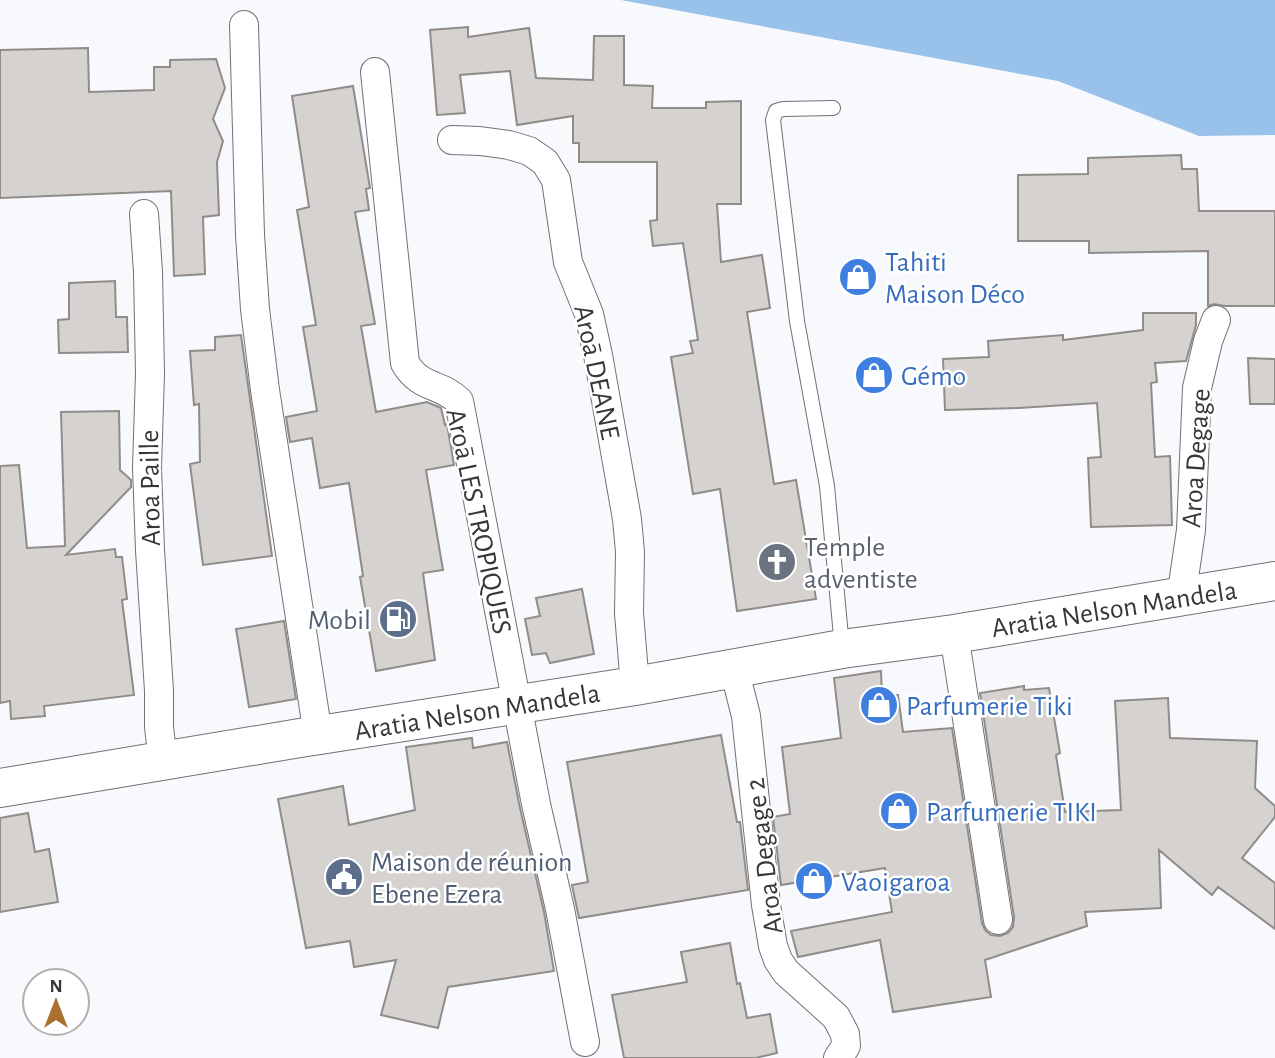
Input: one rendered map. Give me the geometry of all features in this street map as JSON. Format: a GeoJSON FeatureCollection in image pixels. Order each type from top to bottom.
{"type":"FeatureCollection","features":[{"type":"Feature","properties":{"kind":"main road","name":"Aratia Nelson Mandela"},"geometry":{"type":"LineString","coordinates":[[1,783],[163,761],[1275,581]]}},
{"type":"Feature","properties":{"kind":"street"},"geometry":{"type":"LineString","coordinates":[[244,25],[250,235],[255,309],[318,736]]}},
{"type":"Feature","properties":{"kind":"street","name":"Aroā LES TROPIQUES"},"geometry":{"type":"LineString","coordinates":[[375,72],[405,363],[422,382],[453,395],[459,401],[516,704]]}},
{"type":"Feature","properties":{"kind":"street","name":"Aroā DEANE"},"geometry":{"type":"LineString","coordinates":[[452,140],[509,145],[529,151],[545,162],[556,180],[568,262],[589,314],[598,355],[627,519],[630,552],[629,613],[635,686]]}},
{"type":"Feature","properties":{"kind":"street","name":"Aroa Paille"},"geometry":{"type":"LineString","coordinates":[[144,215],[150,373],[147,468],[159,727],[163,761]]}},
{"type":"Feature","properties":{"kind":"street","name":"Aroa Degage"},"geometry":{"type":"LineString","coordinates":[[1181,598],[1191,530],[1197,388],[1216,320]]}},
{"type":"Feature","properties":{"kind":"street","name":"Aratia Nelson Mandela"},"geometry":{"type":"LineString","coordinates":[[954,634],[998,920]]}},
{"type":"Feature","properties":{"kind":"street","name":"Aroa Degage 2"},"geometry":{"type":"LineString","coordinates":[[734,668],[746,716],[766,905],[773,946],[786,972],[836,1017],[845,1034],[846,1046],[838,1058]]}},
{"type":"Feature","properties":{"kind":"street"},"geometry":{"type":"LineString","coordinates":[[516,704],[560,909],[585,1042]]}},
{"type":"Feature","properties":{"kind":"lane"},"geometry":{"type":"LineString","coordinates":[[832,108],[783,109],[776,111],[773,120],[797,321],[827,486],[842,649]]}},
{"type":"Feature","properties":{"kind":"water"},"geometry":{"type":"Polygon","coordinates":[[[621,0],[1275,0],[1275,135],[1199,136],[1058,81],[621,0]]]}},
{"type":"Feature","properties":{"kind":"building"},"geometry":{"type":"Polygon","coordinates":[[[468,27],[468,37],[529,28],[536,78],[593,80],[594,36],[624,36],[624,85],[653,86],[652,108],[706,108],[706,102],[741,101],[741,204],[717,204],[721,262],[762,255],[770,308],[747,312],[774,484],[796,480],[816,599],[737,611],[720,489],[693,494],[671,357],[693,353],[690,341],[698,340],[683,243],[653,246],[650,221],[657,220],[657,162],[579,162],[579,143],[573,143],[573,116],[517,125],[510,71],[460,75],[465,113],[437,115],[430,30],[468,27]]]}},
{"type":"Feature","properties":{"kind":"building"},"geometry":{"type":"Polygon","coordinates":[[[88,48],[89,92],[154,90],[154,67],[170,67],[170,60],[216,59],[225,88],[213,119],[223,141],[217,162],[219,215],[203,217],[205,274],[174,276],[171,191],[0,198],[0,50],[88,48]]]}},
{"type":"Feature","properties":{"kind":"building"},"geometry":{"type":"Polygon","coordinates":[[[353,86],[370,188],[366,189],[369,210],[355,212],[375,324],[361,326],[376,412],[427,402],[441,408],[445,425],[447,424],[454,465],[426,470],[443,570],[423,573],[435,660],[376,671],[360,577],[363,576],[349,483],[320,488],[312,438],[290,442],[286,417],[317,411],[303,327],[316,325],[297,210],[309,207],[292,96],[353,86]]]}},
{"type":"Feature","properties":{"kind":"building"},"geometry":{"type":"Polygon","coordinates":[[[1181,155],[1182,169],[1197,169],[1199,211],[1275,211],[1275,306],[1208,306],[1208,251],[1089,253],[1089,241],[1018,241],[1018,175],[1088,174],[1088,158],[1181,155]]]}},
{"type":"Feature","properties":{"kind":"building"},"geometry":{"type":"Polygon","coordinates":[[[115,281],[116,317],[127,317],[128,352],[59,353],[58,320],[69,319],[69,283],[115,281]]]}},
{"type":"Feature","properties":{"kind":"building"},"geometry":{"type":"Polygon","coordinates":[[[1143,313],[1196,313],[1196,325],[1186,361],[1155,363],[1157,382],[1151,383],[1155,457],[1170,456],[1172,525],[1091,527],[1088,458],[1101,457],[1097,403],[945,410],[943,359],[989,357],[988,341],[1063,335],[1063,340],[1143,330],[1143,313]]]}},
{"type":"Feature","properties":{"kind":"building"},"geometry":{"type":"Polygon","coordinates":[[[241,335],[272,556],[203,565],[190,464],[200,462],[199,404],[194,405],[190,351],[215,350],[215,337],[241,335]]]}},
{"type":"Feature","properties":{"kind":"building"},"geometry":{"type":"Polygon","coordinates":[[[1248,358],[1275,359],[1275,404],[1250,404],[1248,358]]]}},
{"type":"Feature","properties":{"kind":"building"},"geometry":{"type":"Polygon","coordinates":[[[119,411],[120,470],[131,480],[131,487],[66,555],[115,549],[116,557],[122,557],[127,599],[122,600],[134,695],[44,706],[45,716],[11,719],[10,701],[0,703],[0,466],[19,465],[27,548],[65,546],[61,412],[119,411]]]}},
{"type":"Feature","properties":{"kind":"building"},"geometry":{"type":"Polygon","coordinates":[[[582,589],[594,654],[550,663],[546,653],[532,655],[525,619],[540,616],[536,598],[582,589]]]}},
{"type":"Feature","properties":{"kind":"building"},"geometry":{"type":"Polygon","coordinates":[[[284,621],[296,699],[249,707],[236,629],[284,621]]]}},
{"type":"Feature","properties":{"kind":"building"},"geometry":{"type":"Polygon","coordinates":[[[881,671],[882,696],[898,695],[903,732],[952,728],[982,923],[991,935],[1008,933],[1013,927],[1014,917],[980,693],[1024,686],[1024,690],[1049,688],[1060,753],[1056,755],[1065,812],[1121,810],[1115,701],[1168,698],[1170,738],[1257,741],[1255,788],[1275,806],[1275,817],[1242,858],[1275,883],[1275,929],[1218,887],[1212,895],[1159,850],[1161,908],[1085,912],[1087,926],[985,960],[991,997],[893,1012],[880,940],[798,957],[791,931],[892,912],[885,868],[781,885],[773,817],[790,814],[782,747],[841,738],[834,678],[881,671]]]}},
{"type":"Feature","properties":{"kind":"building"},"geometry":{"type":"Polygon","coordinates":[[[721,735],[737,822],[740,822],[748,890],[579,918],[572,885],[588,882],[567,762],[721,735]]]}},
{"type":"Feature","properties":{"kind":"building"},"geometry":{"type":"Polygon","coordinates":[[[472,738],[473,748],[507,742],[554,971],[448,987],[438,1028],[381,1015],[396,960],[354,967],[350,941],[306,948],[278,799],[343,786],[349,825],[415,810],[406,747],[472,738]]]}},
{"type":"Feature","properties":{"kind":"building"},"geometry":{"type":"Polygon","coordinates":[[[28,813],[35,852],[49,849],[58,902],[0,912],[0,818],[28,813]]]}},
{"type":"Feature","properties":{"kind":"building"},"geometry":{"type":"Polygon","coordinates":[[[730,943],[737,984],[740,983],[747,1018],[770,1014],[777,1053],[756,1058],[624,1058],[612,995],[687,982],[681,952],[730,943]]]}},
{"type":"Feature","properties":{"kind":"place","name":"Tahiti Maison Déco"},"geometry":{"type":"Point","coordinates":[858,277]}},
{"type":"Feature","properties":{"kind":"place","name":"Gémo"},"geometry":{"type":"Point","coordinates":[874,375]}},
{"type":"Feature","properties":{"kind":"place","name":"Temple adventiste"},"geometry":{"type":"Point","coordinates":[777,562]}},
{"type":"Feature","properties":{"kind":"place","name":"Mobil"},"geometry":{"type":"Point","coordinates":[398,619]}},
{"type":"Feature","properties":{"kind":"place","name":"Parfumerie Tiki"},"geometry":{"type":"Point","coordinates":[879,705]}},
{"type":"Feature","properties":{"kind":"place","name":"Parfumerie TIKI"},"geometry":{"type":"Point","coordinates":[899,811]}},
{"type":"Feature","properties":{"kind":"place","name":"Maison de réunion Ebene Ezera"},"geometry":{"type":"Point","coordinates":[344,877]}},
{"type":"Feature","properties":{"kind":"place","name":"Vaoigaroa"},"geometry":{"type":"Point","coordinates":[814,881]}}]}
